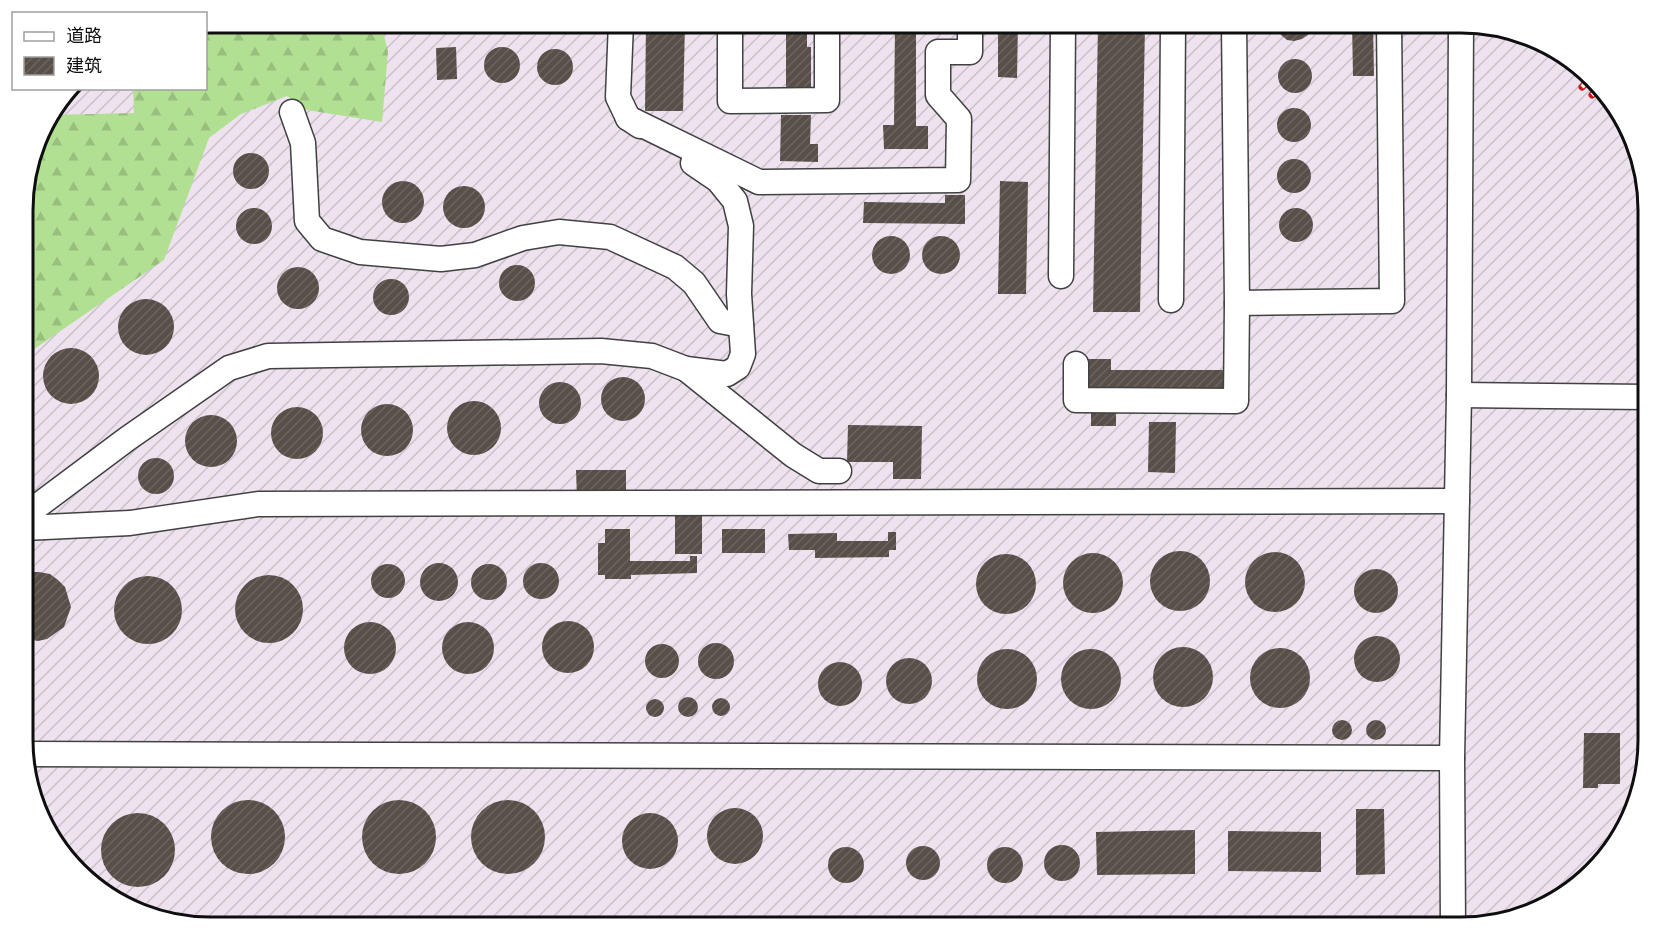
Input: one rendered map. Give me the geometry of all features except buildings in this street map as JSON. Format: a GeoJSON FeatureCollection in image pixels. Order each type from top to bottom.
{"type":"FeatureCollection","features":[{"type":"Feature","properties":{"kind":"street"},"geometry":{"type":"LineString","coordinates":[[33,509],[127,439],[229,368],[268,356],[601,351],[652,356],[686,369],[727,374],[738,367],[743,354],[739,294],[741,226],[735,201],[718,180],[628,118],[618,97],[621,33]]}},
{"type":"Feature","properties":{"kind":"street"},"geometry":{"type":"LineString","coordinates":[[730,33],[730,101],[827,100],[827,33]]}},
{"type":"Feature","properties":{"kind":"street"},"geometry":{"type":"LineString","coordinates":[[628,118],[759,182],[958,180],[959,119],[938,95],[938,52],[970,52],[970,33]]}},
{"type":"Feature","properties":{"kind":"street"},"geometry":{"type":"LineString","coordinates":[[1061,276],[1063,33]]}},
{"type":"Feature","properties":{"kind":"street"},"geometry":{"type":"LineString","coordinates":[[1171,300],[1173,33]]}},
{"type":"Feature","properties":{"kind":"street"},"geometry":{"type":"LineString","coordinates":[[1076,364],[1076,400],[1236,401],[1234,33]]}},
{"type":"Feature","properties":{"kind":"street"},"geometry":{"type":"LineString","coordinates":[[1237,303],[1392,301],[1389,33]]}},
{"type":"Feature","properties":{"kind":"street"},"geometry":{"type":"LineString","coordinates":[[1453,917],[1452,758],[1459,395],[1461,33]]}},
{"type":"Feature","properties":{"kind":"street"},"geometry":{"type":"LineString","coordinates":[[292,112],[303,143],[307,221],[322,238],[360,252],[441,259],[474,255],[523,238],[559,232],[610,237],[675,267],[694,283],[720,321],[741,325]]}},
{"type":"Feature","properties":{"kind":"street"},"geometry":{"type":"LineString","coordinates":[[686,369],[793,455],[819,471],[839,471]]}},
{"type":"Feature","properties":{"kind":"street"},"geometry":{"type":"LineString","coordinates":[[1459,395],[1638,397]]}},
{"type":"Feature","properties":{"kind":"street"},"geometry":{"type":"LineString","coordinates":[[33,528],[130,523],[258,504],[1457,501]]}},
{"type":"Feature","properties":{"kind":"street"},"geometry":{"type":"LineString","coordinates":[[34,754],[1452,758]]}},
{"type":"Feature","properties":{"kind":"shaded area"},"geometry":{"type":"Polygon","coordinates":[[[207,33],[210,33],[1461,33],[1507,39],[1529,46],[1550,57],[1578,77],[1608,112],[1629,153],[1638,198],[1638,752],[1632,786],[1625,808],[1601,848],[1578,873],[1559,887],[1518,908],[1473,917],[210,917],[164,911],[142,904],[112,887],[77,857],[51,818],[36,775],[33,740],[33,210],[39,164],[46,142],[57,121],[80,90],[207,90],[207,33]]]}},
{"type":"Feature","properties":{"kind":"green space"},"geometry":{"type":"Polygon","coordinates":[[[207,33],[383,33],[388,52],[382,122],[307,110],[287,96],[241,114],[209,138],[164,260],[33,350],[33,210],[39,164],[46,142],[61,115],[134,113],[133,90],[207,90],[207,33]]]}},
{"type":"Feature","properties":{"kind":"railway"},"geometry":{"type":"LineString","coordinates":[[1582,87],[1585,84]]}}]}
